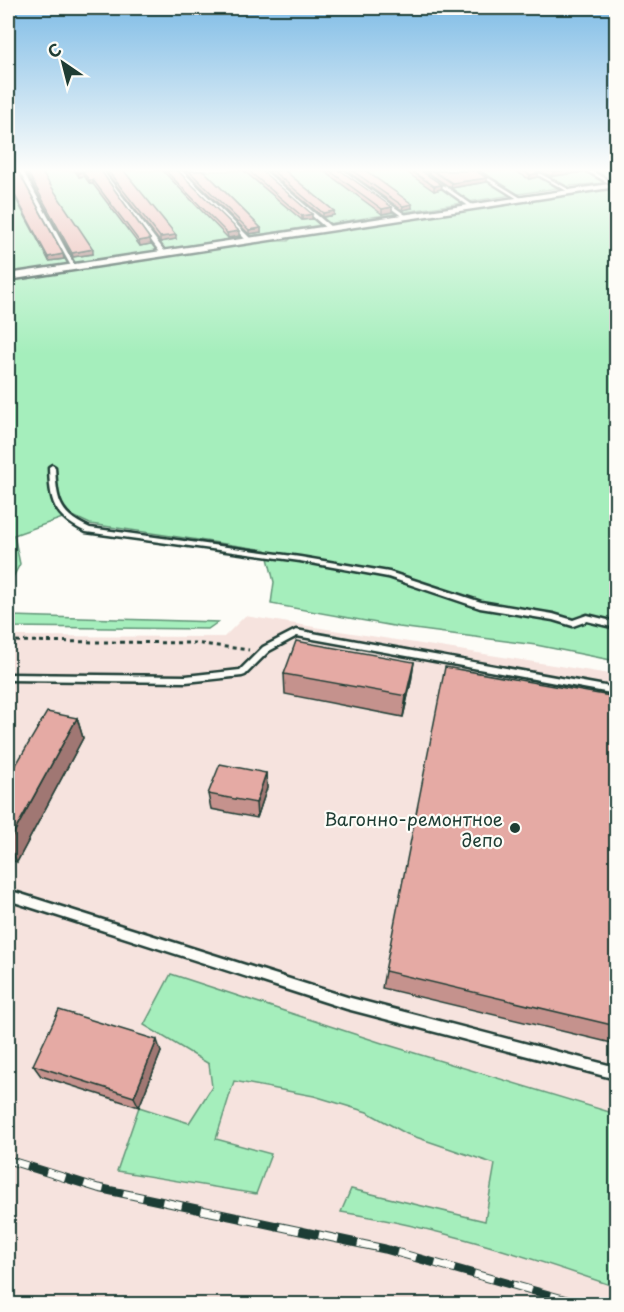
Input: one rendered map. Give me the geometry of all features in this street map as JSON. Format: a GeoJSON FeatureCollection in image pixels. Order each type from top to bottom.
{"type":"FeatureCollection","features":[{"type":"Feature","properties":{"kind":"street"},"geometry":{"type":"LineString","coordinates":[[8,277],[303,232]]}},
{"type":"Feature","properties":{"kind":"lane"},"geometry":{"type":"LineString","coordinates":[[54,232],[74,268]]}},
{"type":"Feature","properties":{"kind":"lane"},"geometry":{"type":"LineString","coordinates":[[147,232],[164,254]]}},
{"type":"Feature","properties":{"kind":"lane"},"geometry":{"type":"LineString","coordinates":[[241,232],[250,241]]}},
{"type":"Feature","properties":{"kind":"lane"},"geometry":{"type":"LineString","coordinates":[[52,467],[52,492],[58,508],[71,523],[89,530],[300,559],[389,575],[480,605],[553,617],[573,623],[587,618],[616,625]]}},
{"type":"Feature","properties":{"kind":"lane"},"geometry":{"type":"LineString","coordinates":[[8,676],[197,678],[242,673],[262,652],[296,633],[616,691]]}},
{"type":"Feature","properties":{"kind":"lane"},"geometry":{"type":"LineString","coordinates":[[8,895],[348,1003],[616,1073]]}},
{"type":"Feature","properties":{"kind":"path"},"geometry":{"type":"LineString","coordinates":[[8,641],[195,643],[262,652]]}},
{"type":"Feature","properties":{"kind":"shaded area"},"geometry":{"type":"Polygon","coordinates":[[[245,616],[616,675],[616,1304],[8,1304],[8,636],[224,637],[245,616]]]}},
{"type":"Feature","properties":{"kind":"green space"},"geometry":{"type":"Polygon","coordinates":[[[8,232],[275,232],[8,274],[8,232]]]}},
{"type":"Feature","properties":{"kind":"green space"},"geometry":{"type":"Polygon","coordinates":[[[323,232],[616,232],[616,661],[536,645],[399,627],[271,604],[274,582],[266,550],[90,524],[71,515],[14,535],[20,564],[11,581],[8,582],[8,280],[264,241],[288,241],[292,237],[323,232]]]}},
{"type":"Feature","properties":{"kind":"green space"},"geometry":{"type":"Polygon","coordinates":[[[8,615],[218,622],[208,629],[8,627],[8,615]]]}},
{"type":"Feature","properties":{"kind":"green space"},"geometry":{"type":"Polygon","coordinates":[[[171,974],[388,1045],[616,1114],[616,1287],[446,1234],[341,1212],[351,1189],[485,1221],[495,1164],[407,1134],[367,1112],[314,1096],[234,1081],[216,1139],[271,1154],[256,1194],[117,1171],[139,1107],[189,1123],[212,1087],[209,1064],[144,1025],[171,974]]]}},
{"type":"Feature","properties":{"kind":"building"},"geometry":{"type":"Polygon","coordinates":[[[35,232],[51,232],[63,254],[48,257],[35,232]]]}},
{"type":"Feature","properties":{"kind":"building"},"geometry":{"type":"Polygon","coordinates":[[[61,232],[82,232],[93,249],[72,253],[61,232]]]}},
{"type":"Feature","properties":{"kind":"building"},"geometry":{"type":"Polygon","coordinates":[[[132,232],[145,232],[150,239],[139,241],[132,232]]]}},
{"type":"Feature","properties":{"kind":"building"},"geometry":{"type":"Polygon","coordinates":[[[156,232],[174,232],[176,235],[160,237],[156,232]]]}},
{"type":"Feature","properties":{"kind":"building"},"geometry":{"type":"Polygon","coordinates":[[[296,641],[414,662],[406,696],[284,674],[296,641]]]}},
{"type":"Feature","properties":{"kind":"building","name":"Вагонно-ремонтное депо"},"geometry":{"type":"Polygon","coordinates":[[[445,667],[616,697],[616,1026],[385,971],[445,667]]]}},
{"type":"Feature","properties":{"kind":"building"},"geometry":{"type":"Polygon","coordinates":[[[47,712],[77,718],[8,843],[8,763],[16,765],[47,712]]]}},
{"type":"Feature","properties":{"kind":"building"},"geometry":{"type":"Polygon","coordinates":[[[220,764],[266,773],[256,803],[208,794],[220,764]]]}},
{"type":"Feature","properties":{"kind":"building"},"geometry":{"type":"Polygon","coordinates":[[[59,1010],[157,1040],[134,1097],[33,1065],[59,1010]]]}},
{"type":"Feature","properties":{"kind":"railway"},"geometry":{"type":"LineString","coordinates":[[8,1160],[98,1188],[385,1249],[581,1304]]}},
{"type":"Feature","properties":{"kind":"place","name":"Вагонно-ремонтное депо"},"geometry":{"type":"Point","coordinates":[515,828]}}]}
